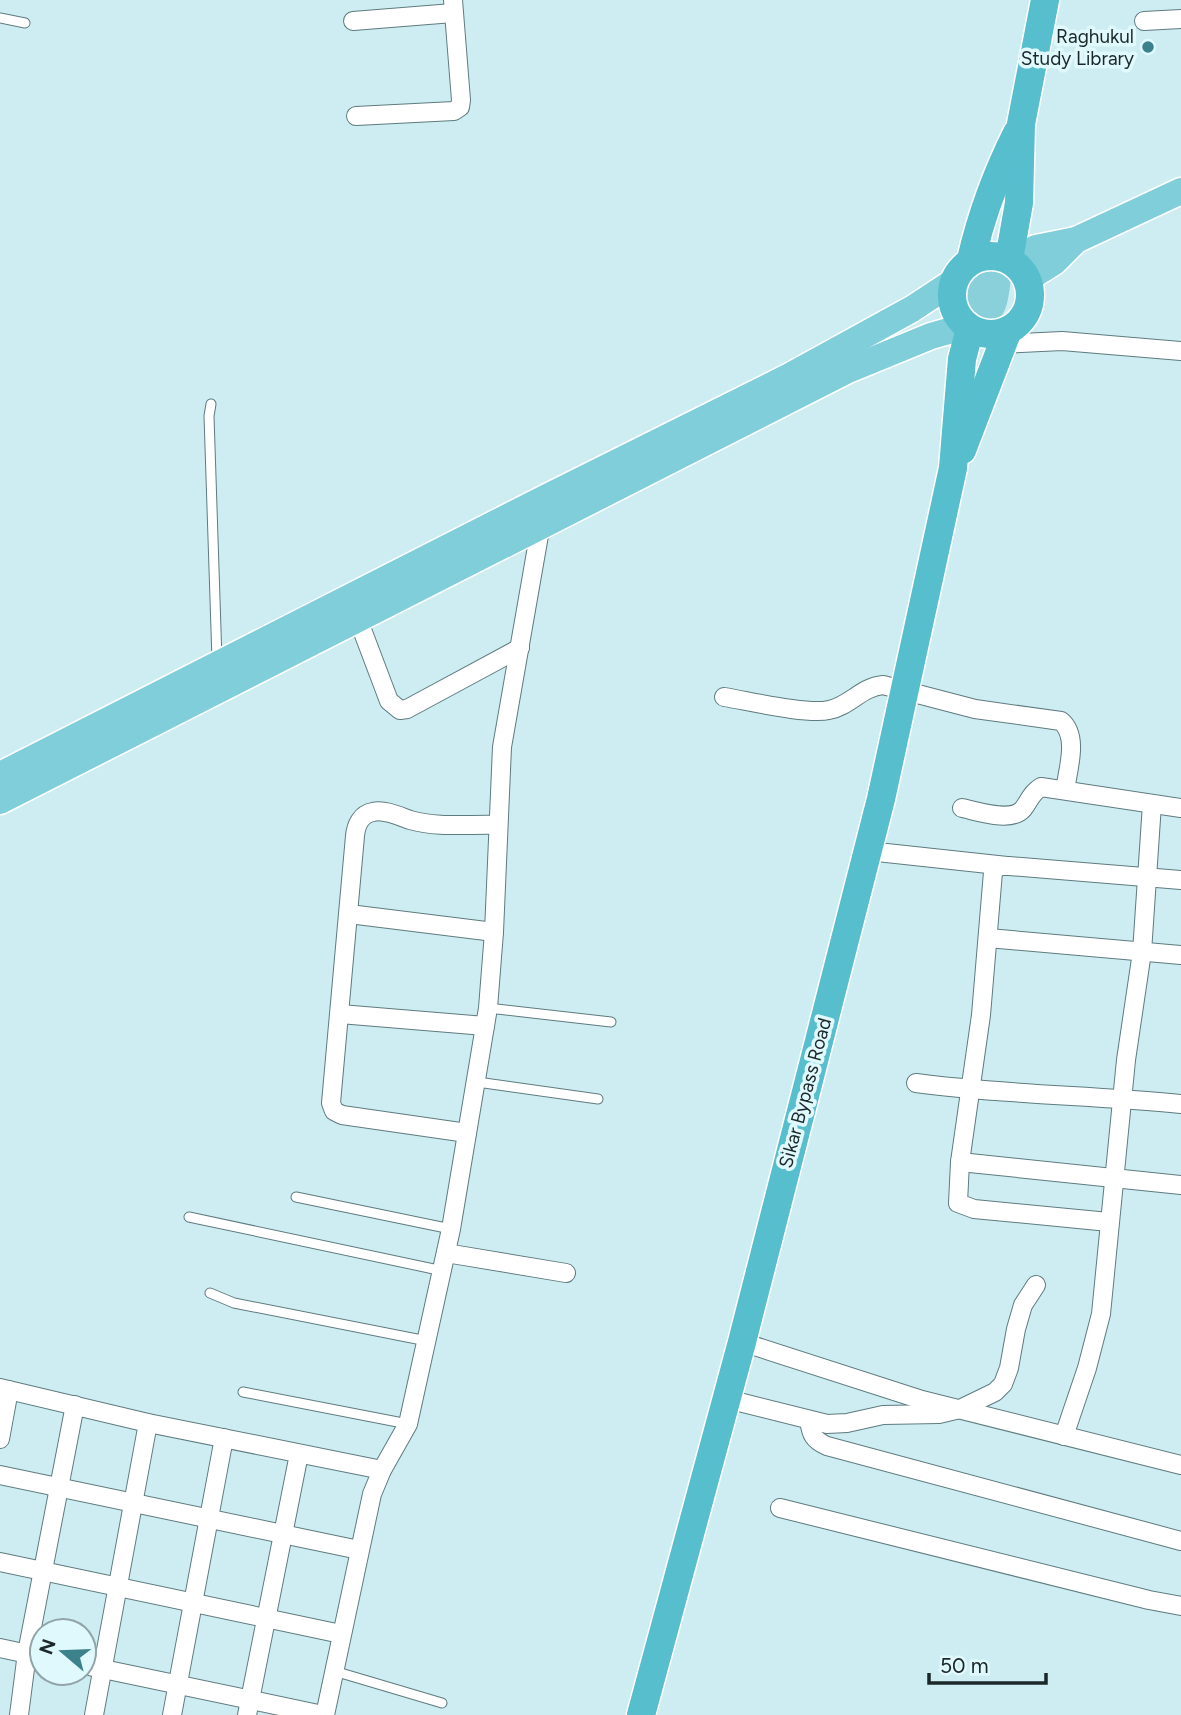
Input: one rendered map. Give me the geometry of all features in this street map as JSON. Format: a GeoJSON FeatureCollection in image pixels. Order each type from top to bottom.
{"type":"FeatureCollection","features":[{"type":"Feature","properties":{"kind":"highway","name":"Sikar Bypass Road"},"geometry":{"type":"LineString","coordinates":[[953,468],[968,437],[1005,337],[1025,314],[1030,291],[1017,267],[1021,124],[1045,0]]}},
{"type":"Feature","properties":{"kind":"highway","name":"Sikar Bypass Road"},"geometry":{"type":"LineString","coordinates":[[953,282],[971,260],[995,182],[1021,124]]}},
{"type":"Feature","properties":{"kind":"highway"},"geometry":{"type":"LineString","coordinates":[[971,260],[989,255],[1017,267]]}},
{"type":"Feature","properties":{"kind":"highway"},"geometry":{"type":"LineString","coordinates":[[953,282],[951,292],[954,311],[968,327],[982,334],[1005,337]]}},
{"type":"Feature","properties":{"kind":"highway","name":"Sikar Bypass Road"},"geometry":{"type":"LineString","coordinates":[[642,1715],[742,1342],[868,851],[953,468],[962,359],[968,327]]}},
{"type":"Feature","properties":{"kind":"main road"},"geometry":{"type":"LineString","coordinates":[[1017,267],[1023,255],[1036,248],[1076,240],[1181,191]]}},
{"type":"Feature","properties":{"kind":"main road"},"geometry":{"type":"LineString","coordinates":[[0,775],[790,376],[912,309],[953,282]]}},
{"type":"Feature","properties":{"kind":"main road"},"geometry":{"type":"LineString","coordinates":[[0,800],[848,370],[931,336],[968,327]]}},
{"type":"Feature","properties":{"kind":"street"},"geometry":{"type":"LineString","coordinates":[[354,21],[453,7],[461,100],[460,107],[454,111],[356,116]]}},
{"type":"Feature","properties":{"kind":"street"},"geometry":{"type":"LineString","coordinates":[[1144,21],[1181,19]]}},
{"type":"Feature","properties":{"kind":"street"},"geometry":{"type":"LineString","coordinates":[[1005,337],[1181,351]]}},
{"type":"Feature","properties":{"kind":"street"},"geometry":{"type":"LineString","coordinates":[[98,1668],[177,1685],[248,1707],[324,1715],[372,1494],[408,1424],[445,1262],[487,1017],[494,932],[502,747],[541,524]]}},
{"type":"Feature","properties":{"kind":"street"},"geometry":{"type":"LineString","coordinates":[[358,619],[389,701],[400,710],[407,709],[520,648]]}},
{"type":"Feature","properties":{"kind":"street"},"geometry":{"type":"LineString","coordinates":[[724,697],[810,711],[826,711],[838,708],[870,686],[883,685],[975,709],[1061,721],[1068,727],[1071,740],[1065,790]]}},
{"type":"Feature","properties":{"kind":"street"},"geometry":{"type":"LineString","coordinates":[[962,808],[1012,815],[1022,811],[1033,791],[1041,787],[1181,808]]}},
{"type":"Feature","properties":{"kind":"street"},"geometry":{"type":"LineString","coordinates":[[1064,1436],[1087,1368],[1101,1314],[1122,1098],[1142,952],[1152,804]]}},
{"type":"Feature","properties":{"kind":"street"},"geometry":{"type":"LineString","coordinates":[[467,1133],[342,1115],[334,1111],[331,1103],[356,827],[369,812],[379,811],[418,822],[498,825]]}},
{"type":"Feature","properties":{"kind":"street"},"geometry":{"type":"LineString","coordinates":[[868,851],[1007,866],[1181,880]]}},
{"type":"Feature","properties":{"kind":"street"},"geometry":{"type":"LineString","coordinates":[[1007,866],[999,866],[993,872],[981,1015],[960,1162],[958,1203],[965,1208],[1109,1222]]}},
{"type":"Feature","properties":{"kind":"street"},"geometry":{"type":"LineString","coordinates":[[349,915],[494,932]]}},
{"type":"Feature","properties":{"kind":"street"},"geometry":{"type":"LineString","coordinates":[[988,937],[1181,955]]}},
{"type":"Feature","properties":{"kind":"street"},"geometry":{"type":"LineString","coordinates":[[340,1014],[487,1017]]}},
{"type":"Feature","properties":{"kind":"street"},"geometry":{"type":"LineString","coordinates":[[916,1083],[969,1090],[1181,1104]]}},
{"type":"Feature","properties":{"kind":"street"},"geometry":{"type":"LineString","coordinates":[[960,1162],[1115,1176],[1181,1185]]}},
{"type":"Feature","properties":{"kind":"street"},"geometry":{"type":"LineString","coordinates":[[445,1262],[566,1273]]}},
{"type":"Feature","properties":{"kind":"street"},"geometry":{"type":"LineString","coordinates":[[727,1399],[827,1424],[847,1423],[883,1415],[939,1414],[960,1409],[995,1392],[1003,1384],[1023,1305],[1036,1285]]}},
{"type":"Feature","properties":{"kind":"street"},"geometry":{"type":"LineString","coordinates":[[742,1342],[922,1400],[1064,1436],[1180,1459]]}},
{"type":"Feature","properties":{"kind":"street"},"geometry":{"type":"LineString","coordinates":[[0,1439],[5,1389],[148,1423],[382,1470]]}},
{"type":"Feature","properties":{"kind":"street"},"geometry":{"type":"LineString","coordinates":[[39,1617],[44,1573],[75,1405]]}},
{"type":"Feature","properties":{"kind":"street"},"geometry":{"type":"LineString","coordinates":[[809,1420],[811,1433],[816,1441],[827,1446],[1181,1541]]}},
{"type":"Feature","properties":{"kind":"street"},"geometry":{"type":"LineString","coordinates":[[98,1650],[117,1587],[148,1423]]}},
{"type":"Feature","properties":{"kind":"street"},"geometry":{"type":"LineString","coordinates":[[172,1715],[224,1438]]}},
{"type":"Feature","properties":{"kind":"street"},"geometry":{"type":"LineString","coordinates":[[248,1707],[268,1619],[299,1454]]}},
{"type":"Feature","properties":{"kind":"street"},"geometry":{"type":"LineString","coordinates":[[0,1475],[359,1550]]}},
{"type":"Feature","properties":{"kind":"street"},"geometry":{"type":"LineString","coordinates":[[780,1508],[1181,1606]]}},
{"type":"Feature","properties":{"kind":"street"},"geometry":{"type":"LineString","coordinates":[[0,1562],[341,1634]]}},
{"type":"Feature","properties":{"kind":"street"},"geometry":{"type":"LineString","coordinates":[[0,1648],[28,1654]]}},
{"type":"Feature","properties":{"kind":"street"},"geometry":{"type":"LineString","coordinates":[[19,1715],[28,1679]]}},
{"type":"Feature","properties":{"kind":"street"},"geometry":{"type":"LineString","coordinates":[[93,1687],[94,1715]]}},
{"type":"Feature","properties":{"kind":"lane"},"geometry":{"type":"LineString","coordinates":[[0,18],[25,23]]}},
{"type":"Feature","properties":{"kind":"lane"},"geometry":{"type":"LineString","coordinates":[[211,404],[209,416],[218,665]]}},
{"type":"Feature","properties":{"kind":"lane"},"geometry":{"type":"LineString","coordinates":[[487,1017],[611,1022]]}},
{"type":"Feature","properties":{"kind":"lane"},"geometry":{"type":"LineString","coordinates":[[477,1082],[598,1099]]}},
{"type":"Feature","properties":{"kind":"lane"},"geometry":{"type":"LineString","coordinates":[[296,1197],[451,1229]]}},
{"type":"Feature","properties":{"kind":"lane"},"geometry":{"type":"LineString","coordinates":[[189,1217],[445,1262]]}},
{"type":"Feature","properties":{"kind":"lane"},"geometry":{"type":"LineString","coordinates":[[210,1293],[234,1303],[426,1342]]}},
{"type":"Feature","properties":{"kind":"lane"},"geometry":{"type":"LineString","coordinates":[[243,1392],[408,1424]]}},
{"type":"Feature","properties":{"kind":"lane"},"geometry":{"type":"LineString","coordinates":[[334,1671],[442,1703]]}},
{"type":"Feature","properties":{"kind":"shaded area"},"geometry":{"type":"Polygon","coordinates":[[[981,256],[1003,262],[1011,277],[1006,308],[996,322],[983,327],[963,316],[960,303],[968,266],[981,256]]]}},
{"type":"Feature","properties":{"kind":"place","name":"Raghukul Study Library"},"geometry":{"type":"Point","coordinates":[1148,47]}}]}
